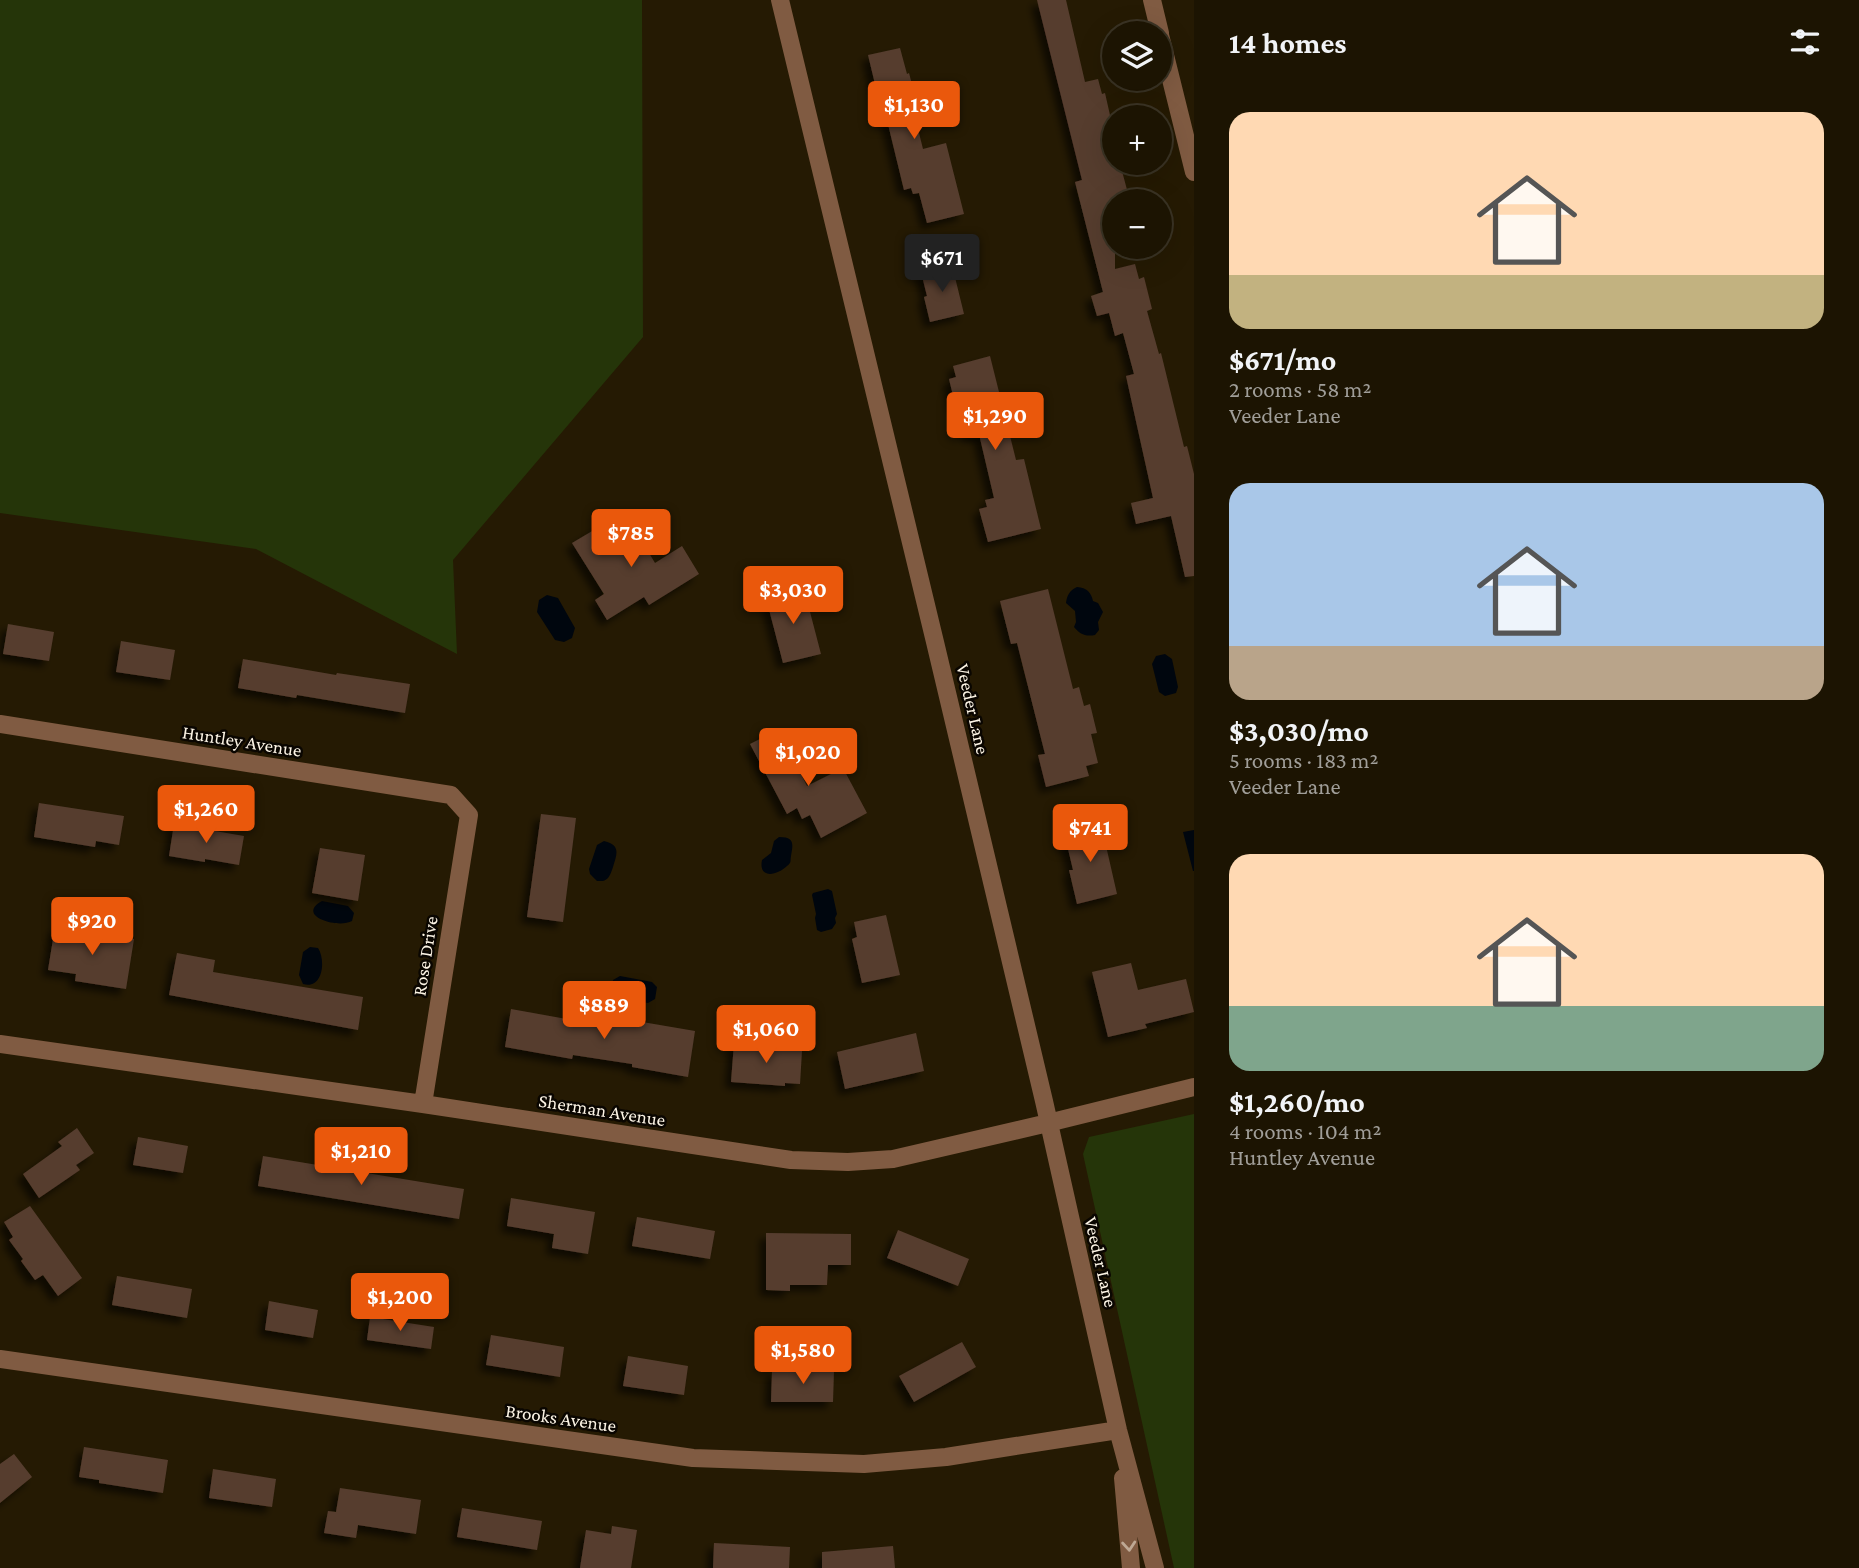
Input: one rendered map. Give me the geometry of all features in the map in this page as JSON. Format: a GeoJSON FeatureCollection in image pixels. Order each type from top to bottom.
{"type":"FeatureCollection","features":[{"type":"Feature","properties":{"kind":"street","name":"Veeder Lane"},"geometry":{"type":"LineString","coordinates":[[780,0],[935,642],[1118,1430],[1155,1568]]}},
{"type":"Feature","properties":{"kind":"street"},"geometry":{"type":"LineString","coordinates":[[1152,0],[1157,21]]}},
{"type":"Feature","properties":{"kind":"street"},"geometry":{"type":"LineString","coordinates":[[1172,83],[1194,172]]}},
{"type":"Feature","properties":{"kind":"street","name":"Huntley Avenue"},"geometry":{"type":"LineString","coordinates":[[0,724],[451,795],[469,815]]}},
{"type":"Feature","properties":{"kind":"street","name":"Rose Drive"},"geometry":{"type":"LineString","coordinates":[[423,1104],[469,815]]}},
{"type":"Feature","properties":{"kind":"street","name":"Sherman Avenue"},"geometry":{"type":"LineString","coordinates":[[0,1044],[791,1160],[848,1162],[893,1159],[1194,1087]]}},
{"type":"Feature","properties":{"kind":"street","name":"Brooks Avenue"},"geometry":{"type":"LineString","coordinates":[[0,1359],[693,1458],[864,1464],[946,1457],[1118,1430]]}},
{"type":"Feature","properties":{"kind":"street","name":"Veeder Lane"},"geometry":{"type":"LineString","coordinates":[[1118,1430],[1131,1568]]}},
{"type":"Feature","properties":{"kind":"green space"},"geometry":{"type":"Polygon","coordinates":[[[0,0],[642,0],[643,337],[453,560],[457,654],[256,549],[0,513],[0,0]]]}},
{"type":"Feature","properties":{"kind":"green space"},"geometry":{"type":"Polygon","coordinates":[[[1194,1114],[1194,1568],[1174,1568],[1083,1154],[1089,1137],[1194,1114]]]}},
{"type":"Feature","properties":{"kind":"shaded area"},"geometry":{"type":"Polygon","coordinates":[[[1077,587],[1088,591],[1103,612],[1098,622],[1099,630],[1095,635],[1088,636],[1074,627],[1075,611],[1066,603],[1069,593],[1077,587]]]}},
{"type":"Feature","properties":{"kind":"shaded area"},"geometry":{"type":"Polygon","coordinates":[[[547,595],[558,598],[575,628],[572,638],[564,642],[555,640],[537,612],[539,600],[547,595]]]}},
{"type":"Feature","properties":{"kind":"shaded area"},"geometry":{"type":"Polygon","coordinates":[[[1165,654],[1172,659],[1178,687],[1176,693],[1165,696],[1159,692],[1152,664],[1156,656],[1165,654]]]}},
{"type":"Feature","properties":{"kind":"shaded area"},"geometry":{"type":"Polygon","coordinates":[[[1194,830],[1194,871],[1193,871],[1183,832],[1194,830]]]}},
{"type":"Feature","properties":{"kind":"shaded area"},"geometry":{"type":"Polygon","coordinates":[[[779,837],[788,838],[792,842],[790,862],[779,872],[766,873],[763,871],[762,860],[771,853],[774,841],[779,837]]]}},
{"type":"Feature","properties":{"kind":"shaded area"},"geometry":{"type":"Polygon","coordinates":[[[604,841],[613,845],[616,854],[609,877],[604,881],[597,881],[589,869],[597,845],[604,841]]]}},
{"type":"Feature","properties":{"kind":"shaded area"},"geometry":{"type":"Polygon","coordinates":[[[828,889],[832,891],[837,914],[836,923],[832,929],[821,932],[817,930],[812,895],[828,889]]]}},
{"type":"Feature","properties":{"kind":"shaded area"},"geometry":{"type":"Polygon","coordinates":[[[82,901],[113,904],[111,919],[80,916],[82,901]]]}},
{"type":"Feature","properties":{"kind":"shaded area"},"geometry":{"type":"Polygon","coordinates":[[[322,901],[348,906],[354,913],[352,921],[329,922],[316,916],[313,912],[315,906],[322,901]]]}},
{"type":"Feature","properties":{"kind":"shaded area"},"geometry":{"type":"Polygon","coordinates":[[[310,947],[318,948],[322,966],[319,978],[310,985],[303,984],[299,975],[303,952],[310,947]]]}},
{"type":"Feature","properties":{"kind":"shaded area"},"geometry":{"type":"Polygon","coordinates":[[[620,976],[652,982],[657,987],[655,999],[648,1003],[615,997],[612,992],[613,980],[620,976]]]}},
{"type":"Feature","properties":{"kind":"building"},"geometry":{"type":"Polygon","coordinates":[[[1037,0],[1066,0],[1085,82],[1098,79],[1102,94],[1105,93],[1108,105],[1102,105],[1102,175],[1123,175],[1127,189],[1102,189],[1102,259],[1115,259],[1115,269],[1135,264],[1139,279],[1144,277],[1152,309],[1147,311],[1159,354],[1161,353],[1184,447],[1187,446],[1194,474],[1194,576],[1185,577],[1171,516],[1136,524],[1131,503],[1153,498],[1126,376],[1134,374],[1123,333],[1115,336],[1109,313],[1097,316],[1091,296],[1103,292],[1075,182],[1082,180],[1037,0]]]}},
{"type":"Feature","properties":{"kind":"building"},"geometry":{"type":"Polygon","coordinates":[[[900,48],[915,96],[910,97],[923,149],[946,143],[964,214],[927,223],[919,193],[913,194],[911,188],[904,190],[868,55],[900,48]]]}},
{"type":"Feature","properties":{"kind":"building"},"geometry":{"type":"Polygon","coordinates":[[[952,265],[964,314],[930,322],[921,272],[952,265]]]}},
{"type":"Feature","properties":{"kind":"building"},"geometry":{"type":"Polygon","coordinates":[[[990,356],[1016,460],[1024,459],[1041,529],[988,542],[979,509],[987,507],[985,500],[994,498],[979,434],[970,436],[963,406],[956,408],[949,379],[956,377],[953,366],[990,356]]]}},
{"type":"Feature","properties":{"kind":"building"},"geometry":{"type":"Polygon","coordinates":[[[631,523],[655,563],[682,546],[699,574],[649,605],[644,597],[607,620],[595,600],[604,594],[572,543],[599,527],[606,538],[631,523]]]}},
{"type":"Feature","properties":{"kind":"building"},"geometry":{"type":"Polygon","coordinates":[[[804,589],[821,654],[783,663],[766,598],[804,589]]]}},
{"type":"Feature","properties":{"kind":"building"},"geometry":{"type":"Polygon","coordinates":[[[1048,589],[1073,689],[1079,687],[1084,706],[1090,704],[1097,733],[1091,734],[1098,763],[1086,766],[1089,776],[1046,787],[1038,755],[1045,754],[1017,643],[1011,644],[1000,601],[1048,589]]]}},
{"type":"Feature","properties":{"kind":"building"},"geometry":{"type":"Polygon","coordinates":[[[8,624],[54,632],[49,661],[3,654],[8,624]]]}},
{"type":"Feature","properties":{"kind":"building"},"geometry":{"type":"Polygon","coordinates":[[[121,641],[175,650],[170,680],[116,672],[121,641]]]}},
{"type":"Feature","properties":{"kind":"building"},"geometry":{"type":"Polygon","coordinates":[[[243,659],[410,684],[405,713],[238,688],[243,659]]]}},
{"type":"Feature","properties":{"kind":"building"},"geometry":{"type":"Polygon","coordinates":[[[778,730],[807,786],[843,768],[867,813],[821,838],[810,815],[802,819],[797,808],[787,814],[750,744],[778,730]]]}},
{"type":"Feature","properties":{"kind":"building"},"geometry":{"type":"Polygon","coordinates":[[[39,803],[124,816],[119,845],[96,841],[95,847],[34,837],[39,803]]]}},
{"type":"Feature","properties":{"kind":"building"},"geometry":{"type":"Polygon","coordinates":[[[541,814],[576,818],[563,922],[527,917],[541,814]]]}},
{"type":"Feature","properties":{"kind":"building"},"geometry":{"type":"Polygon","coordinates":[[[174,824],[244,836],[239,865],[169,856],[174,824]]]}},
{"type":"Feature","properties":{"kind":"building"},"geometry":{"type":"Polygon","coordinates":[[[1101,824],[1117,894],[1077,904],[1069,870],[1073,870],[1064,832],[1101,824]]]}},
{"type":"Feature","properties":{"kind":"building"},"geometry":{"type":"Polygon","coordinates":[[[320,848],[365,855],[358,901],[312,893],[320,848]]]}},
{"type":"Feature","properties":{"kind":"building"},"geometry":{"type":"Polygon","coordinates":[[[886,915],[900,975],[862,983],[852,939],[857,937],[854,922],[886,915]]]}},
{"type":"Feature","properties":{"kind":"building"},"geometry":{"type":"Polygon","coordinates":[[[55,927],[134,939],[126,989],[75,981],[76,974],[48,970],[55,927]]]}},
{"type":"Feature","properties":{"kind":"building"},"geometry":{"type":"Polygon","coordinates":[[[177,953],[215,960],[213,972],[363,997],[358,1030],[169,995],[177,953]]]}},
{"type":"Feature","properties":{"kind":"building"},"geometry":{"type":"Polygon","coordinates":[[[1131,963],[1138,990],[1186,979],[1194,1012],[1145,1024],[1147,1028],[1108,1037],[1092,972],[1131,963]]]}},
{"type":"Feature","properties":{"kind":"building"},"geometry":{"type":"Polygon","coordinates":[[[511,1009],[611,1027],[613,1017],[695,1031],[688,1077],[632,1067],[632,1064],[573,1055],[572,1059],[505,1047],[511,1009]]]}},
{"type":"Feature","properties":{"kind":"building"},"geometry":{"type":"Polygon","coordinates":[[[916,1033],[924,1071],[845,1089],[837,1052],[916,1033]]]}},
{"type":"Feature","properties":{"kind":"building"},"geometry":{"type":"Polygon","coordinates":[[[734,1043],[788,1047],[787,1050],[802,1051],[800,1084],[785,1083],[785,1086],[731,1082],[734,1043]]]}},
{"type":"Feature","properties":{"kind":"building"},"geometry":{"type":"Polygon","coordinates":[[[77,1128],[94,1153],[76,1165],[80,1170],[39,1198],[23,1174],[62,1146],[58,1142],[77,1128]]]}},
{"type":"Feature","properties":{"kind":"building"},"geometry":{"type":"Polygon","coordinates":[[[138,1137],[188,1146],[183,1173],[133,1165],[138,1137]]]}},
{"type":"Feature","properties":{"kind":"building"},"geometry":{"type":"Polygon","coordinates":[[[263,1156],[464,1189],[459,1219],[258,1186],[263,1156]]]}},
{"type":"Feature","properties":{"kind":"building"},"geometry":{"type":"Polygon","coordinates":[[[511,1198],[595,1212],[588,1254],[552,1248],[554,1234],[507,1226],[511,1198]]]}},
{"type":"Feature","properties":{"kind":"building"},"geometry":{"type":"Polygon","coordinates":[[[30,1206],[82,1278],[58,1296],[43,1275],[35,1280],[9,1240],[13,1237],[4,1222],[30,1206]]]}},
{"type":"Feature","properties":{"kind":"building"},"geometry":{"type":"Polygon","coordinates":[[[637,1217],[715,1231],[710,1259],[632,1246],[637,1217]]]}},
{"type":"Feature","properties":{"kind":"building"},"geometry":{"type":"Polygon","coordinates":[[[898,1230],[969,1259],[958,1286],[887,1258],[898,1230]]]}},
{"type":"Feature","properties":{"kind":"building"},"geometry":{"type":"Polygon","coordinates":[[[766,1233],[851,1234],[851,1265],[828,1265],[827,1285],[790,1285],[790,1291],[766,1290],[766,1233]]]}},
{"type":"Feature","properties":{"kind":"building"},"geometry":{"type":"Polygon","coordinates":[[[117,1276],[192,1289],[187,1318],[112,1305],[117,1276]]]}},
{"type":"Feature","properties":{"kind":"building"},"geometry":{"type":"Polygon","coordinates":[[[269,1301],[318,1310],[313,1338],[265,1330],[269,1301]]]}},
{"type":"Feature","properties":{"kind":"building"},"geometry":{"type":"Polygon","coordinates":[[[370,1317],[434,1327],[431,1349],[367,1340],[370,1317]]]}},
{"type":"Feature","properties":{"kind":"building"},"geometry":{"type":"Polygon","coordinates":[[[491,1335],[564,1347],[560,1377],[486,1365],[491,1335]]]}},
{"type":"Feature","properties":{"kind":"building"},"geometry":{"type":"Polygon","coordinates":[[[962,1342],[976,1367],[914,1402],[899,1376],[962,1342]]]}},
{"type":"Feature","properties":{"kind":"building"},"geometry":{"type":"Polygon","coordinates":[[[628,1356],[688,1366],[684,1395],[623,1386],[628,1356]]]}},
{"type":"Feature","properties":{"kind":"building"},"geometry":{"type":"Polygon","coordinates":[[[772,1371],[834,1371],[833,1402],[771,1402],[772,1371]]]}},
{"type":"Feature","properties":{"kind":"building"},"geometry":{"type":"Polygon","coordinates":[[[84,1447],[168,1460],[163,1493],[99,1483],[99,1480],[79,1477],[84,1447]]]}},
{"type":"Feature","properties":{"kind":"building"},"geometry":{"type":"Polygon","coordinates":[[[14,1454],[32,1477],[0,1503],[0,1464],[14,1454]]]}},
{"type":"Feature","properties":{"kind":"building"},"geometry":{"type":"Polygon","coordinates":[[[213,1469],[276,1479],[272,1507],[209,1498],[213,1469]]]}},
{"type":"Feature","properties":{"kind":"building"},"geometry":{"type":"Polygon","coordinates":[[[340,1488],[421,1500],[416,1534],[358,1525],[356,1538],[324,1533],[328,1511],[336,1512],[340,1488]]]}},
{"type":"Feature","properties":{"kind":"building"},"geometry":{"type":"Polygon","coordinates":[[[462,1508],[542,1521],[537,1550],[457,1537],[462,1508]]]}},
{"type":"Feature","properties":{"kind":"building"},"geometry":{"type":"Polygon","coordinates":[[[612,1526],[637,1530],[631,1568],[580,1568],[586,1530],[611,1534],[612,1526]]]}},
{"type":"Feature","properties":{"kind":"building"},"geometry":{"type":"Polygon","coordinates":[[[714,1543],[790,1547],[789,1568],[713,1568],[714,1543]]]}},
{"type":"Feature","properties":{"kind":"building"},"geometry":{"type":"Polygon","coordinates":[[[893,1546],[895,1568],[822,1568],[822,1552],[893,1546]]]}}]}
